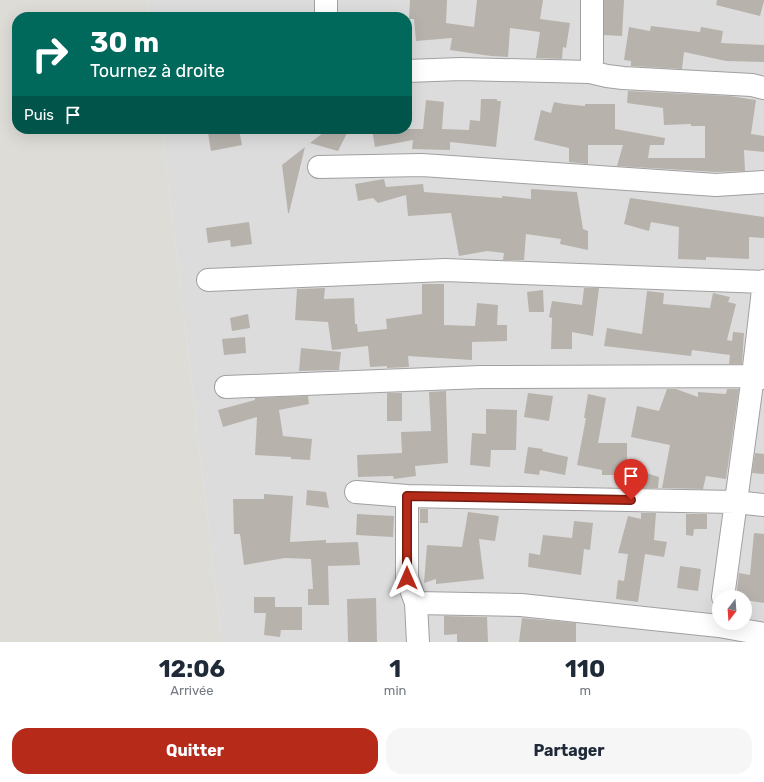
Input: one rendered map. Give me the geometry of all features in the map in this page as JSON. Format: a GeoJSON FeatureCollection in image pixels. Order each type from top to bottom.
{"type":"FeatureCollection","features":[{"type":"Feature","properties":{"kind":"street"},"geometry":{"type":"LineString","coordinates":[[326,0],[326,12]]}},
{"type":"Feature","properties":{"kind":"street"},"geometry":{"type":"LineString","coordinates":[[590,72],[592,61],[592,0]]}},
{"type":"Feature","properties":{"kind":"street"},"geometry":{"type":"LineString","coordinates":[[412,71],[462,69],[590,72],[623,78],[752,85],[764,88]]}},
{"type":"Feature","properties":{"kind":"street"},"geometry":{"type":"LineString","coordinates":[[319,167],[422,165],[716,185],[764,182]]}},
{"type":"Feature","properties":{"kind":"street"},"geometry":{"type":"LineString","coordinates":[[208,280],[445,270],[764,282],[759,377],[735,502],[724,590]]}},
{"type":"Feature","properties":{"kind":"street"},"geometry":{"type":"LineString","coordinates":[[226,387],[480,377],[759,377]]}},
{"type":"Feature","properties":{"kind":"street"},"geometry":{"type":"LineString","coordinates":[[356,492],[407,496],[735,502],[764,505]]}},
{"type":"Feature","properties":{"kind":"street"},"geometry":{"type":"LineString","coordinates":[[407,496],[407,578],[416,603],[418,642]]}},
{"type":"Feature","properties":{"kind":"street"},"geometry":{"type":"LineString","coordinates":[[416,603],[521,605],[712,624]]}},
{"type":"Feature","properties":{"kind":"street"},"geometry":{"type":"LineString","coordinates":[[744,630],[764,634]]}},
{"type":"Feature","properties":{"kind":"shaded area"},"geometry":{"type":"Polygon","coordinates":[[[0,0],[148,0],[149,12],[12,12],[12,134],[163,134],[222,642],[0,642],[0,0]]]}},
{"type":"Feature","properties":{"kind":"shaded area"},"geometry":{"type":"Polygon","coordinates":[[[148,0],[764,0],[764,642],[222,642],[163,134],[412,134],[412,12],[149,12],[148,0]]]}},
{"type":"Feature","properties":{"kind":"building"},"geometry":{"type":"Polygon","coordinates":[[[410,0],[447,0],[446,23],[474,27],[477,0],[543,0],[540,19],[570,23],[566,48],[563,47],[562,59],[536,58],[540,32],[510,28],[508,57],[491,56],[450,50],[452,38],[416,41],[414,19],[412,19],[412,12],[409,12],[410,0]]]}},
{"type":"Feature","properties":{"kind":"building"},"geometry":{"type":"Polygon","coordinates":[[[604,0],[624,0],[622,36],[604,35],[604,0]]]}},
{"type":"Feature","properties":{"kind":"building"},"geometry":{"type":"Polygon","coordinates":[[[717,0],[764,1],[760,16],[716,5],[717,0]]]}},
{"type":"Feature","properties":{"kind":"building"},"geometry":{"type":"Polygon","coordinates":[[[651,26],[700,32],[701,27],[723,31],[721,43],[764,45],[764,62],[726,61],[684,52],[682,69],[631,66],[631,61],[624,60],[629,27],[650,31],[651,26]]]}},
{"type":"Feature","properties":{"kind":"building"},"geometry":{"type":"Polygon","coordinates":[[[628,91],[730,96],[756,100],[751,134],[764,136],[764,152],[744,150],[745,171],[716,172],[617,166],[623,145],[588,145],[588,164],[569,162],[569,148],[534,140],[541,110],[551,113],[554,102],[585,106],[585,104],[615,104],[615,129],[665,138],[664,145],[650,145],[648,158],[705,158],[705,126],[691,126],[691,124],[664,125],[663,108],[627,103],[628,91]]]}},
{"type":"Feature","properties":{"kind":"building"},"geometry":{"type":"Polygon","coordinates":[[[481,99],[497,99],[497,101],[501,101],[496,147],[450,142],[450,150],[412,149],[413,140],[375,147],[373,134],[412,134],[412,129],[423,129],[426,100],[444,102],[442,129],[469,130],[470,120],[480,121],[481,99]]]}},
{"type":"Feature","properties":{"kind":"building"},"geometry":{"type":"Polygon","coordinates":[[[208,134],[240,134],[242,145],[211,151],[208,134]]]}},
{"type":"Feature","properties":{"kind":"building"},"geometry":{"type":"Polygon","coordinates":[[[322,134],[346,134],[338,151],[310,143],[322,134]]]}},
{"type":"Feature","properties":{"kind":"building"},"geometry":{"type":"Polygon","coordinates":[[[305,147],[289,213],[288,213],[282,165],[305,147]]]}},
{"type":"Feature","properties":{"kind":"building"},"geometry":{"type":"Polygon","coordinates":[[[384,179],[386,187],[423,184],[424,192],[502,198],[502,196],[531,199],[531,189],[577,192],[583,229],[588,231],[588,250],[560,244],[561,239],[526,234],[524,260],[503,260],[504,253],[487,251],[459,256],[451,213],[408,216],[406,195],[378,203],[373,198],[358,201],[355,184],[384,179]]]}},
{"type":"Feature","properties":{"kind":"building"},"geometry":{"type":"Polygon","coordinates":[[[630,198],[764,217],[764,238],[749,237],[749,259],[706,257],[706,260],[678,259],[679,227],[651,222],[649,231],[624,224],[630,198]]]}},
{"type":"Feature","properties":{"kind":"building"},"geometry":{"type":"Polygon","coordinates":[[[249,222],[252,244],[231,247],[230,240],[208,243],[206,228],[249,222]]]}},
{"type":"Feature","properties":{"kind":"building"},"geometry":{"type":"Polygon","coordinates":[[[422,284],[444,284],[444,325],[475,326],[477,303],[498,305],[497,325],[507,325],[507,341],[472,342],[472,360],[408,356],[409,367],[370,367],[368,346],[332,350],[328,322],[295,320],[297,289],[325,288],[324,299],[354,298],[355,324],[357,324],[358,332],[387,329],[386,319],[422,314],[422,284]]]}},
{"type":"Feature","properties":{"kind":"building"},"geometry":{"type":"Polygon","coordinates":[[[584,288],[599,288],[593,336],[572,332],[572,349],[551,349],[552,318],[549,317],[552,301],[582,305],[584,288]]]}},
{"type":"Feature","properties":{"kind":"building"},"geometry":{"type":"Polygon","coordinates":[[[543,290],[544,312],[529,312],[527,292],[543,290]]]}},
{"type":"Feature","properties":{"kind":"building"},"geometry":{"type":"Polygon","coordinates":[[[647,291],[664,293],[663,304],[710,308],[713,293],[730,297],[728,302],[736,304],[727,340],[732,341],[733,332],[744,333],[742,364],[729,364],[730,355],[692,350],[691,356],[604,346],[607,328],[642,334],[647,291]]]}},
{"type":"Feature","properties":{"kind":"building"},"geometry":{"type":"Polygon","coordinates":[[[248,314],[250,328],[232,331],[230,318],[248,314]]]}},
{"type":"Feature","properties":{"kind":"building"},"geometry":{"type":"Polygon","coordinates":[[[245,337],[246,353],[224,355],[222,339],[245,337]]]}},
{"type":"Feature","properties":{"kind":"building"},"geometry":{"type":"Polygon","coordinates":[[[301,348],[341,352],[339,370],[299,371],[301,348]]]}},
{"type":"Feature","properties":{"kind":"building"},"geometry":{"type":"Polygon","coordinates":[[[667,389],[676,389],[698,397],[698,392],[726,394],[727,389],[739,389],[726,479],[706,476],[703,489],[662,488],[670,445],[631,437],[637,406],[659,411],[667,389]]]}},
{"type":"Feature","properties":{"kind":"building"},"geometry":{"type":"Polygon","coordinates":[[[446,391],[448,463],[415,466],[416,476],[394,479],[393,476],[358,477],[357,455],[402,453],[401,432],[431,431],[429,392],[446,391]]]}},
{"type":"Feature","properties":{"kind":"building"},"geometry":{"type":"Polygon","coordinates":[[[387,393],[402,393],[402,421],[387,421],[387,393]]]}},
{"type":"Feature","properties":{"kind":"building"},"geometry":{"type":"Polygon","coordinates":[[[528,393],[553,396],[549,421],[524,417],[528,393]]]}},
{"type":"Feature","properties":{"kind":"building"},"geometry":{"type":"Polygon","coordinates":[[[588,394],[606,398],[598,443],[627,443],[627,475],[602,475],[602,470],[577,465],[586,418],[584,418],[588,394]]]}},
{"type":"Feature","properties":{"kind":"building"},"geometry":{"type":"Polygon","coordinates":[[[308,396],[309,404],[279,410],[283,436],[312,439],[310,460],[291,459],[291,457],[255,455],[257,417],[223,427],[218,410],[255,400],[255,398],[308,396]]]}},
{"type":"Feature","properties":{"kind":"building"},"geometry":{"type":"Polygon","coordinates":[[[486,409],[517,410],[516,450],[491,450],[490,467],[470,465],[472,433],[486,434],[486,409]]]}},
{"type":"Feature","properties":{"kind":"building"},"geometry":{"type":"Polygon","coordinates":[[[528,447],[543,449],[542,451],[568,457],[565,475],[540,470],[539,475],[524,473],[528,447]]]}},
{"type":"Feature","properties":{"kind":"building"},"geometry":{"type":"Polygon","coordinates":[[[755,453],[764,454],[764,474],[752,473],[755,453]]]}},
{"type":"Feature","properties":{"kind":"building"},"geometry":{"type":"Polygon","coordinates":[[[636,470],[659,477],[658,488],[643,488],[632,484],[636,470]]]}},
{"type":"Feature","properties":{"kind":"building"},"geometry":{"type":"Polygon","coordinates":[[[307,490],[326,492],[329,508],[306,505],[307,490]]]}},
{"type":"Feature","properties":{"kind":"building"},"geometry":{"type":"Polygon","coordinates":[[[264,494],[293,496],[290,542],[326,540],[326,543],[358,542],[360,565],[328,566],[329,605],[308,605],[308,589],[313,589],[311,559],[285,558],[244,565],[240,534],[234,534],[233,499],[264,499],[264,494]]]}},
{"type":"Feature","properties":{"kind":"building"},"geometry":{"type":"Polygon","coordinates":[[[420,509],[428,509],[428,523],[420,523],[420,509]]]}},
{"type":"Feature","properties":{"kind":"building"},"geometry":{"type":"Polygon","coordinates":[[[468,512],[499,516],[495,541],[479,539],[484,579],[436,584],[436,579],[424,583],[427,545],[462,547],[468,512]]]}},
{"type":"Feature","properties":{"kind":"building"},"geometry":{"type":"Polygon","coordinates":[[[641,513],[656,513],[654,540],[667,542],[664,557],[645,554],[638,602],[616,599],[618,580],[624,581],[628,554],[618,553],[628,516],[641,519],[641,513]]]}},
{"type":"Feature","properties":{"kind":"building"},"geometry":{"type":"Polygon","coordinates":[[[357,514],[394,516],[393,537],[356,535],[357,514]]]}},
{"type":"Feature","properties":{"kind":"building"},"geometry":{"type":"Polygon","coordinates":[[[686,514],[707,514],[707,529],[694,529],[693,536],[686,535],[686,514]]]}},
{"type":"Feature","properties":{"kind":"building"},"geometry":{"type":"Polygon","coordinates":[[[574,521],[593,523],[590,550],[584,549],[581,575],[528,567],[529,553],[540,555],[543,535],[572,538],[574,521]]]}},
{"type":"Feature","properties":{"kind":"building"},"geometry":{"type":"Polygon","coordinates":[[[754,533],[764,534],[764,603],[752,601],[752,590],[737,590],[739,573],[750,575],[754,533]]]}},
{"type":"Feature","properties":{"kind":"building"},"geometry":{"type":"Polygon","coordinates":[[[680,566],[701,569],[698,591],[677,588],[680,566]]]}},
{"type":"Feature","properties":{"kind":"building"},"geometry":{"type":"Polygon","coordinates":[[[254,597],[275,597],[275,607],[302,607],[302,630],[281,630],[280,637],[264,635],[266,613],[254,613],[254,597]]]}},
{"type":"Feature","properties":{"kind":"building"},"geometry":{"type":"Polygon","coordinates":[[[376,598],[377,642],[348,642],[347,599],[376,598]]]}},
{"type":"Feature","properties":{"kind":"building"},"geometry":{"type":"Polygon","coordinates":[[[444,616],[487,617],[488,642],[457,642],[457,634],[444,635],[444,616]]]}},
{"type":"Feature","properties":{"kind":"building"},"geometry":{"type":"Polygon","coordinates":[[[522,618],[576,623],[576,642],[519,642],[522,618]]]}},
{"type":"Feature","properties":{"kind":"route"},"geometry":{"type":"LineString","coordinates":[[407,578],[407,496],[631,500]]}}]}
